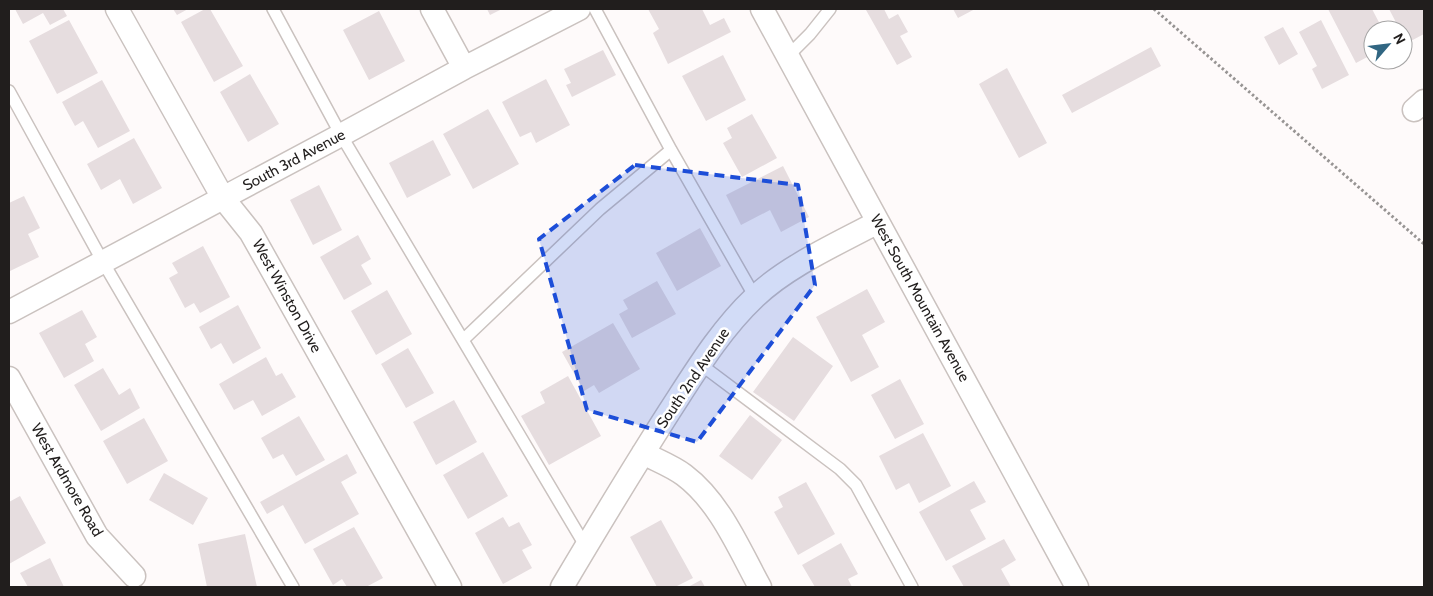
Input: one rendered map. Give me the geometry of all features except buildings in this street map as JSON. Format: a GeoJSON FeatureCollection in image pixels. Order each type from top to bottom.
{"type":"FeatureCollection","features":[{"type":"Feature","properties":{"kind":"street","name":"West Winston Drive"},"geometry":{"type":"LineString","coordinates":[[117,9],[223,198],[251,233],[450,587]]}},
{"type":"Feature","properties":{"kind":"street"},"geometry":{"type":"LineString","coordinates":[[432,9],[464,68]]}},
{"type":"Feature","properties":{"kind":"street","name":"South 3rd Avenue"},"geometry":{"type":"LineString","coordinates":[[9,312],[464,68],[579,9]]}},
{"type":"Feature","properties":{"kind":"street","name":"West South Mountain Avenue"},"geometry":{"type":"LineString","coordinates":[[762,9],[1077,587]]}},
{"type":"Feature","properties":{"kind":"street","name":"South 2nd Avenue"},"geometry":{"type":"LineString","coordinates":[[562,587],[643,453],[700,364],[728,327],[754,297],[779,276],[878,222]]}},
{"type":"Feature","properties":{"kind":"street","name":"West Ardmore Road"},"geometry":{"type":"LineString","coordinates":[[9,378],[97,536],[134,576]]}},
{"type":"Feature","properties":{"kind":"street"},"geometry":{"type":"LineString","coordinates":[[643,453],[683,474],[707,496],[760,587]]}},
{"type":"Feature","properties":{"kind":"lane"},"geometry":{"type":"LineString","coordinates":[[273,9],[341,135],[586,547]]}},
{"type":"Feature","properties":{"kind":"lane"},"geometry":{"type":"LineString","coordinates":[[595,9],[671,150],[754,297]]}},
{"type":"Feature","properties":{"kind":"lane"},"geometry":{"type":"LineString","coordinates":[[788,56],[810,34],[830,9]]}},
{"type":"Feature","properties":{"kind":"lane"},"geometry":{"type":"LineString","coordinates":[[9,91],[103,262],[293,587]]}},
{"type":"Feature","properties":{"kind":"lane"},"geometry":{"type":"LineString","coordinates":[[463,340],[600,210],[671,150]]}},
{"type":"Feature","properties":{"kind":"lane"},"geometry":{"type":"LineString","coordinates":[[700,364],[840,469],[856,486],[912,587]]}},
{"type":"Feature","properties":{"kind":"path"},"geometry":{"type":"LineString","coordinates":[[1154,9],[1424,244]]}},
{"type":"Feature","properties":{"kind":"highlighted area"},"geometry":{"type":"Polygon","coordinates":[[[635,165],[798,185],[815,285],[697,442],[587,410],[539,239],[635,165]]]}}]}
